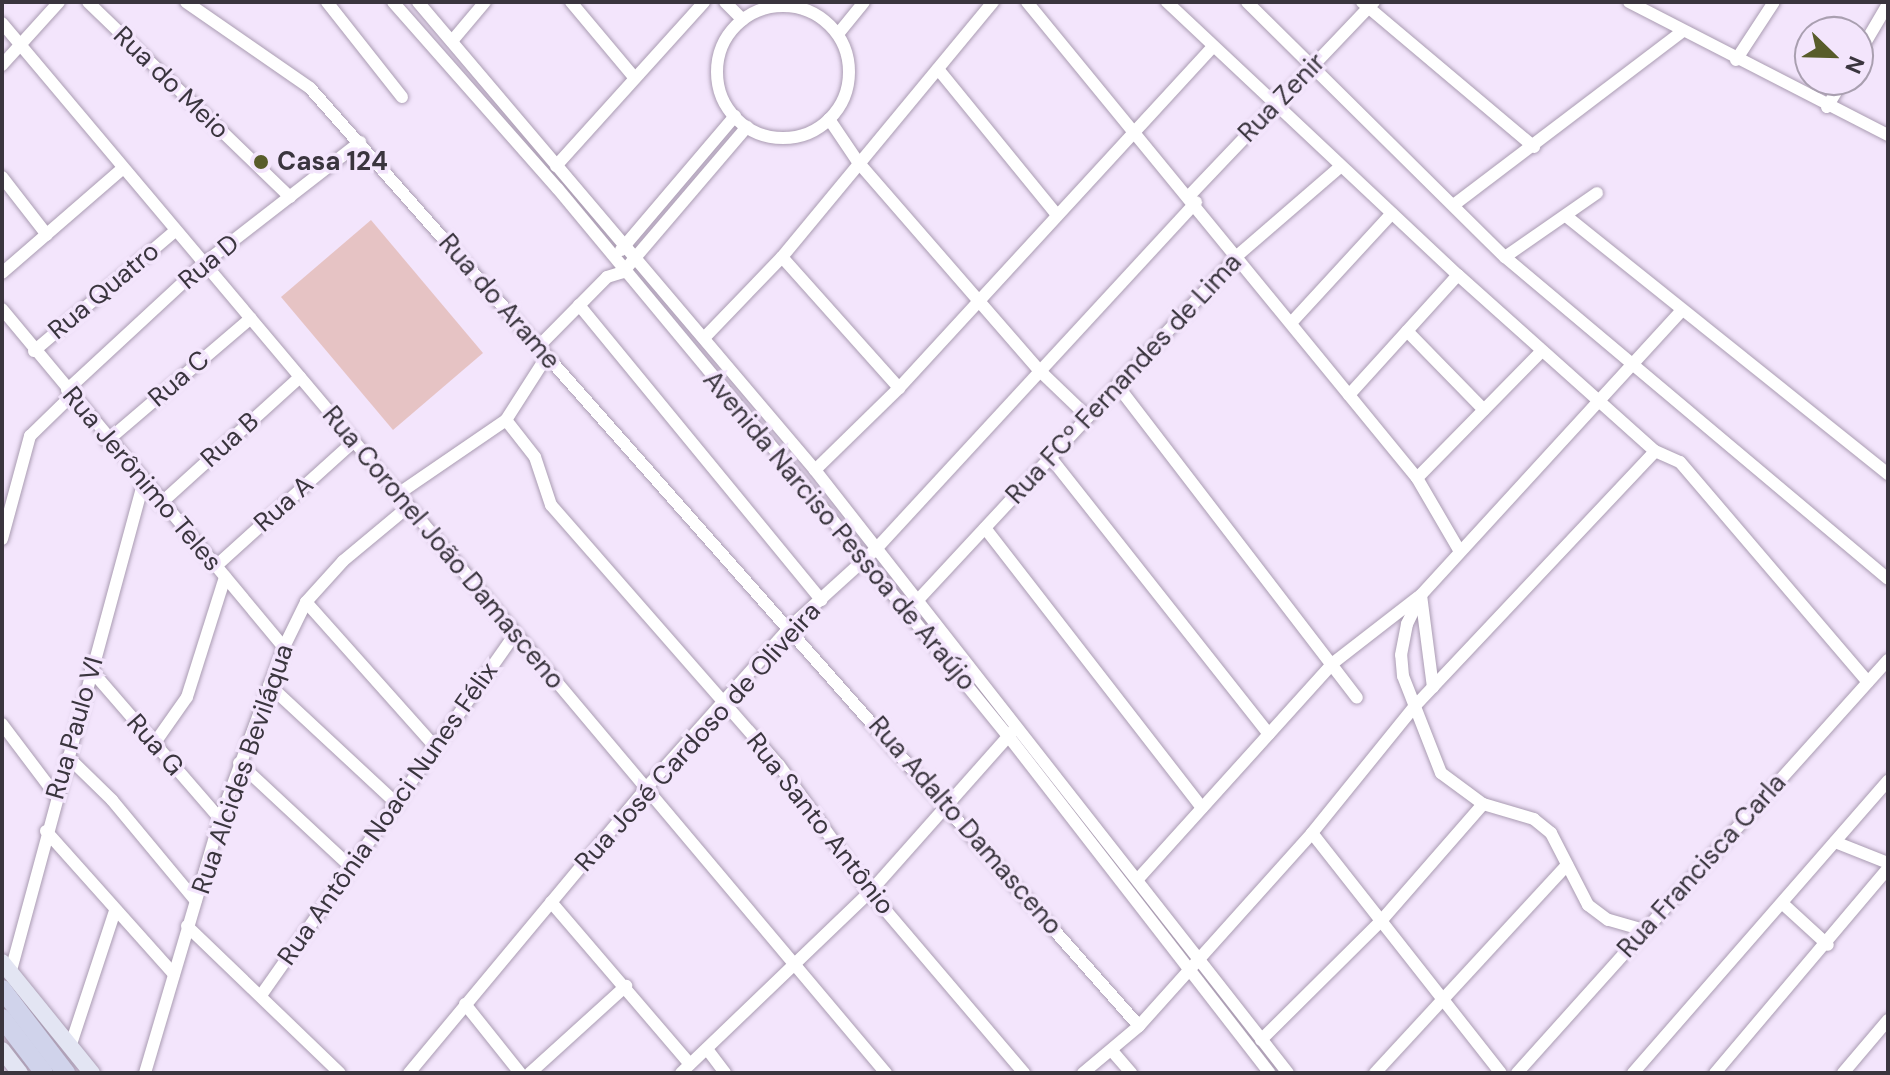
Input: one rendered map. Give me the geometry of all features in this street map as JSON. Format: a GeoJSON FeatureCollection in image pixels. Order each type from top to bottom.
{"type":"FeatureCollection","features":[{"type":"Feature","properties":{"kind":"highway"},"geometry":{"type":"LineString","coordinates":[[5,975],[66,1073]]}},
{"type":"Feature","properties":{"kind":"highway"},"geometry":{"type":"LineString","coordinates":[[2,1018],[44,1073]]}},
{"type":"Feature","properties":{"kind":"main road"},"geometry":{"type":"LineString","coordinates":[[5,975],[92,1073]]}},
{"type":"Feature","properties":{"kind":"main road"},"geometry":{"type":"LineString","coordinates":[[2,1050],[20,1073]]}},
{"type":"Feature","properties":{"kind":"street"},"geometry":{"type":"LineString","coordinates":[[2,65],[59,2]]}},
{"type":"Feature","properties":{"kind":"street","name":"Rua do Meio"},"geometry":{"type":"LineString","coordinates":[[88,2],[290,197]]}},
{"type":"Feature","properties":{"kind":"street","name":"Rua do Arame"},"geometry":{"type":"LineString","coordinates":[[186,2],[310,88],[790,627]]}},
{"type":"Feature","properties":{"kind":"street"},"geometry":{"type":"LineString","coordinates":[[327,2],[402,97]]}},
{"type":"Feature","properties":{"kind":"street","name":"Avenida Narciso Pessoa de Araújo"},"geometry":{"type":"LineString","coordinates":[[393,2],[1138,879],[1270,1073]]}},
{"type":"Feature","properties":{"kind":"street","name":"Avenida Narciso Pessoa de Araújo"},"geometry":{"type":"LineString","coordinates":[[418,2],[815,470],[917,601],[1012,732],[1194,963],[1288,1073]]}},
{"type":"Feature","properties":{"kind":"street"},"geometry":{"type":"LineString","coordinates":[[452,41],[485,2]]}},
{"type":"Feature","properties":{"kind":"street"},"geometry":{"type":"LineString","coordinates":[[571,2],[634,77]]}},
{"type":"Feature","properties":{"kind":"street"},"geometry":{"type":"LineString","coordinates":[[556,166],[704,2]]}},
{"type":"Feature","properties":{"kind":"street"},"geometry":{"type":"LineString","coordinates":[[725,2],[743,20]]}},
{"type":"Feature","properties":{"kind":"street"},"geometry":{"type":"LineString","coordinates":[[838,34],[864,2]]}},
{"type":"Feature","properties":{"kind":"street"},"geometry":{"type":"LineString","coordinates":[[705,337],[782,257],[993,2]]}},
{"type":"Feature","properties":{"kind":"street"},"geometry":{"type":"LineString","coordinates":[[1027,2],[1193,198],[1417,478],[1459,550]]}},
{"type":"Feature","properties":{"kind":"street"},"geometry":{"type":"LineString","coordinates":[[1167,2],[1340,167],[1542,351],[1655,451],[1680,462],[1868,682]]}},
{"type":"Feature","properties":{"kind":"street"},"geometry":{"type":"LineString","coordinates":[[1247,2],[1455,204],[1505,257],[1630,367],[1888,579]]}},
{"type":"Feature","properties":{"kind":"street"},"geometry":{"type":"LineString","coordinates":[[1629,2],[1827,107],[1888,135]]}},
{"type":"Feature","properties":{"kind":"street"},"geometry":{"type":"LineString","coordinates":[[1736,60],[1774,2]]}},
{"type":"Feature","properties":{"kind":"street"},"geometry":{"type":"LineString","coordinates":[[1368,4],[1534,147]]}},
{"type":"Feature","properties":{"kind":"street","name":"Rua Zenir"},"geometry":{"type":"LineString","coordinates":[[1193,198],[1275,103],[1312,68],[1368,4]]}},
{"type":"Feature","properties":{"kind":"street"},"geometry":{"type":"LineString","coordinates":[[1874,28],[1888,4]]}},
{"type":"Feature","properties":{"kind":"street"},"geometry":{"type":"LineString","coordinates":[[790,6],[817,15],[838,34],[846,51],[847,87],[829,119],[807,133],[780,138],[747,127],[722,97],[718,59],[725,41],[743,20],[770,7],[790,6]]}},
{"type":"Feature","properties":{"kind":"street","name":"Rua Coronel João Damasceno"},"geometry":{"type":"LineString","coordinates":[[2,23],[174,232],[251,318],[352,443],[647,787],[886,1073]]}},
{"type":"Feature","properties":{"kind":"street"},"geometry":{"type":"LineString","coordinates":[[1455,204],[1682,32]]}},
{"type":"Feature","properties":{"kind":"street"},"geometry":{"type":"LineString","coordinates":[[815,470],[899,388],[1213,47]]}},
{"type":"Feature","properties":{"kind":"street"},"geometry":{"type":"LineString","coordinates":[[938,69],[1057,215]]}},
{"type":"Feature","properties":{"kind":"street"},"geometry":{"type":"LineString","coordinates":[[1827,107],[1834,96]]}},
{"type":"Feature","properties":{"kind":"street"},"geometry":{"type":"LineString","coordinates":[[607,277],[612,259],[735,116]]}},
{"type":"Feature","properties":{"kind":"street"},"geometry":{"type":"LineString","coordinates":[[829,119],[858,162],[1040,371],[1088,417]]}},
{"type":"Feature","properties":{"kind":"street"},"geometry":{"type":"LineString","coordinates":[[398,494],[506,420],[543,351],[579,305],[607,277],[623,272],[747,127]]}},
{"type":"Feature","properties":{"kind":"street","name":"Rua D"},"geometry":{"type":"LineString","coordinates":[[2,539],[30,436],[69,393],[203,264],[360,142]]}},
{"type":"Feature","properties":{"kind":"street","name":"Rua FCº Fernandes de Lima"},"geometry":{"type":"LineString","coordinates":[[917,601],[1238,255],[1340,167]]}},
{"type":"Feature","properties":{"kind":"street"},"geometry":{"type":"LineString","coordinates":[[2,273],[122,169]]}},
{"type":"Feature","properties":{"kind":"street"},"geometry":{"type":"LineString","coordinates":[[2,177],[47,235]]}},
{"type":"Feature","properties":{"kind":"street"},"geometry":{"type":"LineString","coordinates":[[1505,257],[1597,193]]}},
{"type":"Feature","properties":{"kind":"street","name":"Rua José Cardoso de Oliveira"},"geometry":{"type":"LineString","coordinates":[[409,1073],[647,787],[790,627],[876,549],[1040,371],[1193,198]]}},
{"type":"Feature","properties":{"kind":"street"},"geometry":{"type":"LineString","coordinates":[[1291,323],[1392,213]]}},
{"type":"Feature","properties":{"kind":"street"},"geometry":{"type":"LineString","coordinates":[[1566,216],[1888,474]]}},
{"type":"Feature","properties":{"kind":"street","name":"Rua Quatro"},"geometry":{"type":"LineString","coordinates":[[34,351],[174,232]]}},
{"type":"Feature","properties":{"kind":"street"},"geometry":{"type":"LineString","coordinates":[[782,257],[899,388]]}},
{"type":"Feature","properties":{"kind":"street"},"geometry":{"type":"LineString","coordinates":[[1349,395],[1458,275]]}},
{"type":"Feature","properties":{"kind":"street"},"geometry":{"type":"LineString","coordinates":[[579,305],[821,600]]}},
{"type":"Feature","properties":{"kind":"street","name":"Rua Jerônimo Teles"},"geometry":{"type":"LineString","coordinates":[[2,309],[107,441],[284,647]]}},
{"type":"Feature","properties":{"kind":"street"},"geometry":{"type":"LineString","coordinates":[[1138,879],[1333,663],[1421,595],[1681,311]]}},
{"type":"Feature","properties":{"kind":"street","name":"Rua C"},"geometry":{"type":"LineString","coordinates":[[107,441],[251,318]]}},
{"type":"Feature","properties":{"kind":"street"},"geometry":{"type":"LineString","coordinates":[[1407,331],[1484,410]]}},
{"type":"Feature","properties":{"kind":"street"},"geometry":{"type":"LineString","coordinates":[[1417,478],[1542,351]]}},
{"type":"Feature","properties":{"kind":"street","name":"Rua B"},"geometry":{"type":"LineString","coordinates":[[160,504],[300,377]]}},
{"type":"Feature","properties":{"kind":"street"},"geometry":{"type":"LineString","coordinates":[[1117,385],[1357,698]]}},
{"type":"Feature","properties":{"kind":"street","name":"Rua Santo Antônio"},"geometry":{"type":"LineString","coordinates":[[506,420],[535,457],[551,505],[779,765],[870,892],[1024,1073]]}},
{"type":"Feature","properties":{"kind":"street","name":"Rua A"},"geometry":{"type":"LineString","coordinates":[[216,566],[352,443]]}},
{"type":"Feature","properties":{"kind":"street"},"geometry":{"type":"LineString","coordinates":[[1083,1073],[1113,1052],[1139,1026],[1312,833],[1415,706],[1655,451]]}},
{"type":"Feature","properties":{"kind":"street"},"geometry":{"type":"LineString","coordinates":[[1050,457],[1269,734]]}},
{"type":"Feature","properties":{"kind":"street","name":"Rua Paulo VI"},"geometry":{"type":"LineString","coordinates":[[5,975],[143,484]]}},
{"type":"Feature","properties":{"kind":"street","name":"Rua Alcides Beviláqua"},"geometry":{"type":"LineString","coordinates":[[145,1073],[220,819],[284,647],[306,602],[343,561],[408,507]]}},
{"type":"Feature","properties":{"kind":"street"},"geometry":{"type":"LineString","coordinates":[[985,528],[1202,808]]}},
{"type":"Feature","properties":{"kind":"street"},"geometry":{"type":"LineString","coordinates":[[154,744],[187,697],[225,577]]}},
{"type":"Feature","properties":{"kind":"street"},"geometry":{"type":"LineString","coordinates":[[1421,595],[1433,687]]}},
{"type":"Feature","properties":{"kind":"street"},"geometry":{"type":"LineString","coordinates":[[1421,595],[1407,624],[1401,655],[1415,706],[1441,773],[1483,804],[1534,819],[1551,833],[1597,914],[1644,930]]}},
{"type":"Feature","properties":{"kind":"street"},"geometry":{"type":"LineString","coordinates":[[306,602],[435,747]]}},
{"type":"Feature","properties":{"kind":"street","name":"Rua Adalto Damasceno"},"geometry":{"type":"LineString","coordinates":[[790,627],[1139,1026]]}},
{"type":"Feature","properties":{"kind":"street","name":"Rua Antônia Noaci Nunes Félix"},"geometry":{"type":"LineString","coordinates":[[262,994],[515,634]]}},
{"type":"Feature","properties":{"kind":"street","name":"Rua Francisca Carla"},"geometry":{"type":"LineString","coordinates":[[1517,1073],[1888,660]]}},
{"type":"Feature","properties":{"kind":"street","name":"Rua G"},"geometry":{"type":"LineString","coordinates":[[91,670],[220,819]]}},
{"type":"Feature","properties":{"kind":"street"},"geometry":{"type":"LineString","coordinates":[[269,685],[397,804]]}},
{"type":"Feature","properties":{"kind":"street"},"geometry":{"type":"LineString","coordinates":[[2,724],[57,797]]}},
{"type":"Feature","properties":{"kind":"street"},"geometry":{"type":"LineString","coordinates":[[551,902],[626,986],[686,1069],[870,892],[948,808],[1012,732]]}},
{"type":"Feature","properties":{"kind":"street"},"geometry":{"type":"LineString","coordinates":[[68,757],[112,800],[196,901]]}},
{"type":"Feature","properties":{"kind":"street"},"geometry":{"type":"LineString","coordinates":[[239,763],[350,866]]}},
{"type":"Feature","properties":{"kind":"street"},"geometry":{"type":"LineString","coordinates":[[1633,1073],[1888,781]]}},
{"type":"Feature","properties":{"kind":"street"},"geometry":{"type":"LineString","coordinates":[[1261,1040],[1381,921],[1483,804]]}},
{"type":"Feature","properties":{"kind":"street"},"geometry":{"type":"LineString","coordinates":[[46,831],[174,974]]}},
{"type":"Feature","properties":{"kind":"street"},"geometry":{"type":"LineString","coordinates":[[1312,833],[1501,1073]]}},
{"type":"Feature","properties":{"kind":"street"},"geometry":{"type":"LineString","coordinates":[[1715,1073],[1828,945],[1888,865],[1835,842]]}},
{"type":"Feature","properties":{"kind":"street"},"geometry":{"type":"LineString","coordinates":[[1375,1073],[1444,1002],[1567,865]]}},
{"type":"Feature","properties":{"kind":"street"},"geometry":{"type":"LineString","coordinates":[[1782,903],[1828,945]]}},
{"type":"Feature","properties":{"kind":"street"},"geometry":{"type":"LineString","coordinates":[[70,1047],[115,911]]}},
{"type":"Feature","properties":{"kind":"street"},"geometry":{"type":"LineString","coordinates":[[187,926],[262,994],[340,1073]]}},
{"type":"Feature","properties":{"kind":"street"},"geometry":{"type":"LineString","coordinates":[[530,1073],[626,986]]}},
{"type":"Feature","properties":{"kind":"street"},"geometry":{"type":"LineString","coordinates":[[465,1004],[520,1073]]}},
{"type":"Feature","properties":{"kind":"street"},"geometry":{"type":"LineString","coordinates":[[1843,1073],[1888,1020]]}},
{"type":"Feature","properties":{"kind":"street"},"geometry":{"type":"LineString","coordinates":[[707,1049],[725,1073]]}},
{"type":"Feature","properties":{"kind":"street"},"geometry":{"type":"LineString","coordinates":[[1113,1052],[1131,1073]]}},
{"type":"Feature","properties":{"kind":"shaded area"},"geometry":{"type":"Polygon","coordinates":[[[371,220],[483,353],[393,430],[281,297],[371,220]]]}},
{"type":"Feature","properties":{"kind":"place","name":"Casa 124"},"geometry":{"type":"Point","coordinates":[261,162]}}]}
